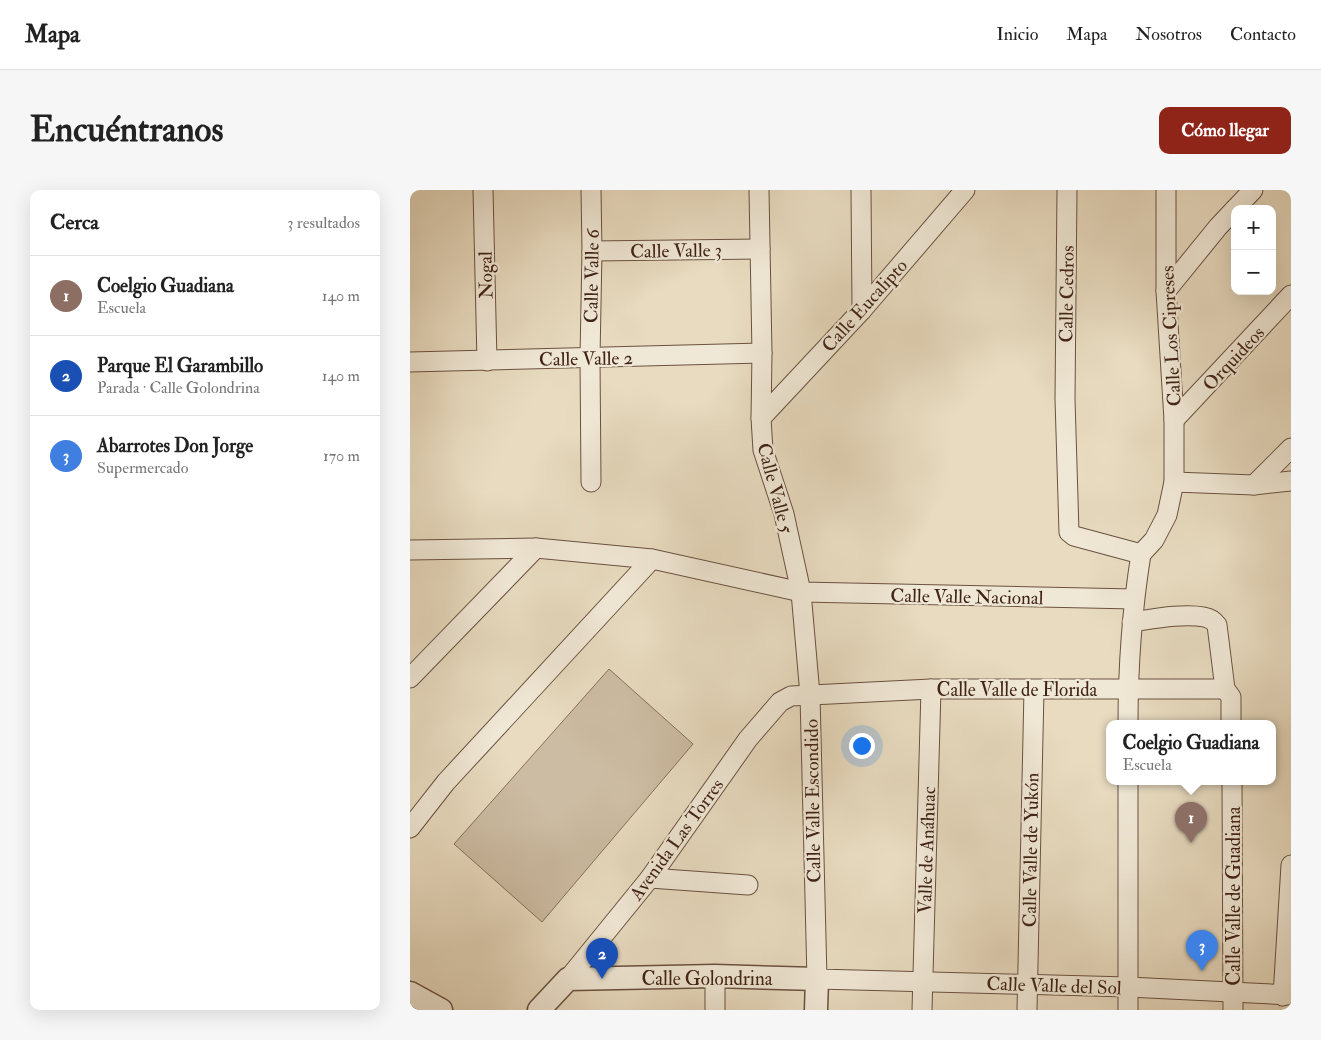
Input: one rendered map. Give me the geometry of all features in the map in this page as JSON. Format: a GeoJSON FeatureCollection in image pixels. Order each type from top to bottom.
{"type":"FeatureCollection","features":[{"type":"Feature","properties":{"kind":"street","name":"Nogal"},"geometry":{"type":"LineString","coordinates":[[483,190],[487,361]]}},
{"type":"Feature","properties":{"kind":"street","name":"Calle Valle 6"},"geometry":{"type":"LineString","coordinates":[[591,190],[591,482]]}},
{"type":"Feature","properties":{"kind":"street","name":"Calle Valle 5"},"geometry":{"type":"LineString","coordinates":[[759,190],[762,353],[760,418],[763,450],[784,514],[801,592]]}},
{"type":"Feature","properties":{"kind":"street"},"geometry":{"type":"LineString","coordinates":[[861,190],[862,310]]}},
{"type":"Feature","properties":{"kind":"street","name":"Calle Eucalipto"},"geometry":{"type":"LineString","coordinates":[[760,418],[862,310],[965,190]]}},
{"type":"Feature","properties":{"kind":"street","name":"Calle Cedros"},"geometry":{"type":"LineString","coordinates":[[1067,190],[1065,399],[1069,532],[1074,536],[1140,554]]}},
{"type":"Feature","properties":{"kind":"street","name":"Calle Los Cipreses"},"geometry":{"type":"LineString","coordinates":[[1140,554],[1154,540],[1166,516],[1174,482],[1174,420],[1166,291],[1166,190]]}},
{"type":"Feature","properties":{"kind":"street"},"geometry":{"type":"LineString","coordinates":[[1239,205],[1253,190]]}},
{"type":"Feature","properties":{"kind":"street"},"geometry":{"type":"LineString","coordinates":[[1166,291],[1231,213]]}},
{"type":"Feature","properties":{"kind":"street","name":"Calle Valle 3"},"geometry":{"type":"LineString","coordinates":[[592,251],[760,249]]}},
{"type":"Feature","properties":{"kind":"street","name":"Orquideos"},"geometry":{"type":"LineString","coordinates":[[1174,420],[1291,295]]}},
{"type":"Feature","properties":{"kind":"street","name":"Calle Valle 2"},"geometry":{"type":"LineString","coordinates":[[410,362],[762,353]]}},
{"type":"Feature","properties":{"kind":"street"},"geometry":{"type":"LineString","coordinates":[[1254,485],[1291,448]]}},
{"type":"Feature","properties":{"kind":"street"},"geometry":{"type":"LineString","coordinates":[[1174,482],[1254,485],[1291,480]]}},
{"type":"Feature","properties":{"kind":"street"},"geometry":{"type":"LineString","coordinates":[[410,678],[536,548]]}},
{"type":"Feature","properties":{"kind":"street","name":"Calle Valle Nacional"},"geometry":{"type":"LineString","coordinates":[[410,550],[536,548],[652,559],[801,592],[1134,599]]}},
{"type":"Feature","properties":{"kind":"street"},"geometry":{"type":"LineString","coordinates":[[1128,720],[1132,622],[1140,554]]}},
{"type":"Feature","properties":{"kind":"street"},"geometry":{"type":"LineString","coordinates":[[410,828],[446,782],[652,559]]}},
{"type":"Feature","properties":{"kind":"street","name":"Calle Valle Escondido"},"geometry":{"type":"LineString","coordinates":[[801,592],[810,695],[816,1010]]}},
{"type":"Feature","properties":{"kind":"street"},"geometry":{"type":"LineString","coordinates":[[1132,622],[1171,617],[1205,617],[1218,625],[1225,689],[1231,697],[1231,720]]}},
{"type":"Feature","properties":{"kind":"street","name":"Calle Valle de Florida"},"geometry":{"type":"LineString","coordinates":[[810,695],[931,689],[1225,689]]}},
{"type":"Feature","properties":{"kind":"street","name":"Valle de Anáhuac"},"geometry":{"type":"LineString","coordinates":[[922,1010],[931,689]]}},
{"type":"Feature","properties":{"kind":"street","name":"Calle Valle de Yukón"},"geometry":{"type":"LineString","coordinates":[[1027,1010],[1034,690]]}},
{"type":"Feature","properties":{"kind":"street","name":"Avenida Las Torres"},"geometry":{"type":"LineString","coordinates":[[546,1006],[650,878],[748,739],[780,702],[791,696],[810,695]]}},
{"type":"Feature","properties":{"kind":"street"},"geometry":{"type":"LineString","coordinates":[[1128,785],[1128,1010]]}},
{"type":"Feature","properties":{"kind":"street","name":"Calle Valle de Guadiana"},"geometry":{"type":"LineString","coordinates":[[1232,785],[1233,1001]]}},
{"type":"Feature","properties":{"kind":"street"},"geometry":{"type":"LineString","coordinates":[[1287,995],[1291,865]]}},
{"type":"Feature","properties":{"kind":"street"},"geometry":{"type":"LineString","coordinates":[[650,878],[748,885]]}},
{"type":"Feature","properties":{"kind":"street"},"geometry":{"type":"LineString","coordinates":[[715,976],[715,1010]]}},
{"type":"Feature","properties":{"kind":"street","name":"Calle Golondrina"},"geometry":{"type":"LineString","coordinates":[[568,979],[715,976],[816,980]]}},
{"type":"Feature","properties":{"kind":"street","name":"Calle Valle del Sol"},"geometry":{"type":"LineString","coordinates":[[816,980],[1128,987],[1233,1001],[1287,995]]}},
{"type":"Feature","properties":{"kind":"street"},"geometry":{"type":"LineString","coordinates":[[410,993],[441,1010]]}},
{"type":"Feature","properties":{"kind":"shaded area"},"geometry":{"type":"Polygon","coordinates":[[[609,669],[693,744],[542,922],[454,844],[609,669]]]}},
{"type":"Feature","properties":{"kind":"place","name":"Coelgio Guadiana"},"geometry":{"type":"Point","coordinates":[1191,843]}},
{"type":"Feature","properties":{"kind":"place","name":"Abarrotes Don Jorge"},"geometry":{"type":"Point","coordinates":[1202,971]}},
{"type":"Feature","properties":{"kind":"place","name":"Parque El Garambillo"},"geometry":{"type":"Point","coordinates":[602,979]}}]}
